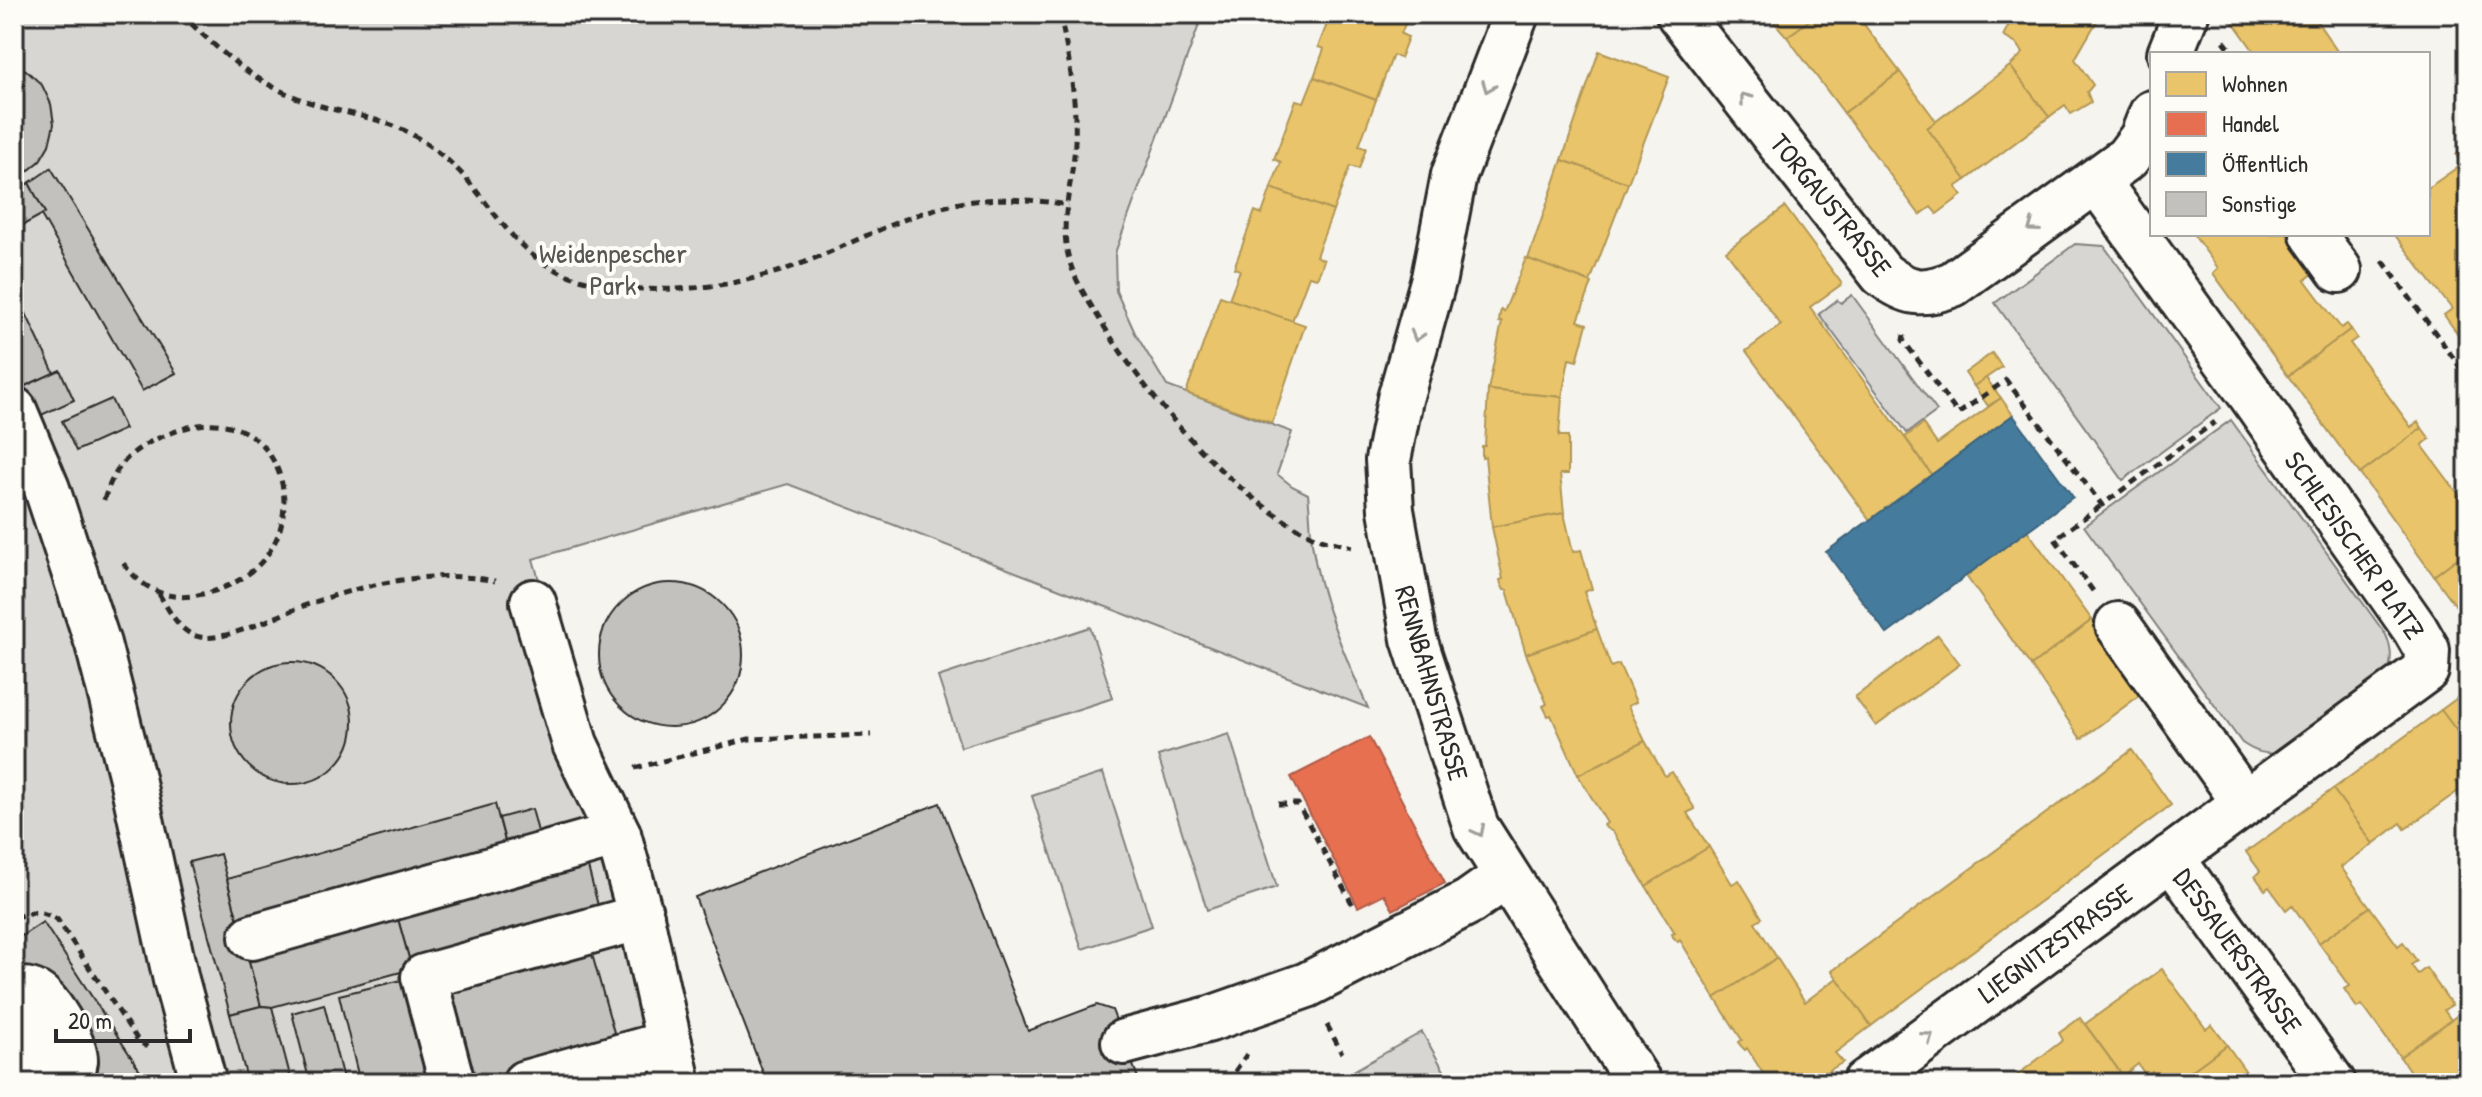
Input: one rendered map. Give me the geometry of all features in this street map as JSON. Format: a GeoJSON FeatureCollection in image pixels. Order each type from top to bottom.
{"type":"FeatureCollection","features":[{"type":"Feature","properties":{"kind":"street","name":"RENNBAHNSTRASSE"},"geometry":{"type":"LineString","coordinates":[[1516,14],[1454,175],[1434,278],[1400,399],[1388,460],[1391,510],[1397,560],[1414,639],[1478,832],[1639,1083]]}},
{"type":"Feature","properties":{"kind":"street","name":"TORGAUSTRASSE"},"geometry":{"type":"LineString","coordinates":[[1679,14],[1882,274],[1897,286],[1913,292],[1934,292],[1953,284],[2097,181],[2127,158],[2142,138],[2150,118]]}},
{"type":"Feature","properties":{"kind":"street","name":"SCHLESISCHER PLATZ"},"geometry":{"type":"LineString","coordinates":[[2097,181],[2251,395],[2427,650],[2426,670],[2245,803]]}},
{"type":"Feature","properties":{"kind":"street"},"geometry":{"type":"LineString","coordinates":[[2314,236],[2339,270]]}},
{"type":"Feature","properties":{"kind":"street"},"geometry":{"type":"LineString","coordinates":[[14,410],[47,489],[98,644],[132,778],[176,980],[204,1083]]}},
{"type":"Feature","properties":{"kind":"street"},"geometry":{"type":"LineString","coordinates":[[525,1083],[674,1063],[641,917],[618,834],[575,744],[533,602]]}},
{"type":"Feature","properties":{"kind":"street"},"geometry":{"type":"LineString","coordinates":[[2118,625],[2245,803]]}},
{"type":"Feature","properties":{"kind":"street","name":"LIEGNITZSTRASSE"},"geometry":{"type":"LineString","coordinates":[[1865,1083],[2245,803]]}},
{"type":"Feature","properties":{"kind":"street"},"geometry":{"type":"LineString","coordinates":[[252,937],[618,834]]}},
{"type":"Feature","properties":{"kind":"street","name":"DESSAUERSTRASSE"},"geometry":{"type":"LineString","coordinates":[[2171,857],[2333,1083]]}},
{"type":"Feature","properties":{"kind":"street"},"geometry":{"type":"LineString","coordinates":[[1124,1042],[1210,1019],[1288,993],[1469,902],[1506,876]]}},
{"type":"Feature","properties":{"kind":"street"},"geometry":{"type":"LineString","coordinates":[[452,1083],[424,977],[641,917]]}},
{"type":"Feature","properties":{"kind":"street"},"geometry":{"type":"LineString","coordinates":[[14,991],[38,995],[71,1043],[75,1062],[69,1077],[61,1083],[14,1010]]}},
{"type":"Feature","properties":{"kind":"street"},"geometry":{"type":"LineString","coordinates":[[14,1068],[25,1083]]}},
{"type":"Feature","properties":{"kind":"path"},"geometry":{"type":"LineString","coordinates":[[181,14],[245,72],[277,90],[410,133],[442,155],[468,181],[528,252],[552,268],[581,280],[612,287],[668,288],[731,282],[793,267],[941,207],[981,199],[1027,198],[1068,205]]}},
{"type":"Feature","properties":{"kind":"path"},"geometry":{"type":"LineString","coordinates":[[1060,14],[1071,74],[1076,136],[1065,229],[1067,253],[1075,277],[1118,351],[1185,433],[1229,476],[1277,514],[1312,536],[1397,560]]}},
{"type":"Feature","properties":{"kind":"path"},"geometry":{"type":"LineString","coordinates":[[2381,258],[2468,378]]}},
{"type":"Feature","properties":{"kind":"path"},"geometry":{"type":"LineString","coordinates":[[1913,292],[1903,340],[1958,414],[2006,380],[2102,505]]}},
{"type":"Feature","properties":{"kind":"path"},"geometry":{"type":"LineString","coordinates":[[2118,625],[2055,539],[2251,395]]}},
{"type":"Feature","properties":{"kind":"path"},"geometry":{"type":"LineString","coordinates":[[104,510],[111,478],[126,458],[152,439],[184,428],[216,423],[240,428],[258,441],[272,459],[282,482],[286,505],[276,543],[263,561],[239,580],[204,594],[182,597],[159,594],[140,583],[117,553]]}},
{"type":"Feature","properties":{"kind":"path"},"geometry":{"type":"LineString","coordinates":[[47,489],[104,500]]}},
{"type":"Feature","properties":{"kind":"path"},"geometry":{"type":"LineString","coordinates":[[159,594],[187,633],[200,638],[221,637],[312,603],[373,586],[425,577],[466,575],[501,582],[533,602]]}},
{"type":"Feature","properties":{"kind":"path"},"geometry":{"type":"LineString","coordinates":[[591,779],[749,739],[871,735]]}},
{"type":"Feature","properties":{"kind":"path"},"geometry":{"type":"LineString","coordinates":[[1278,804],[1298,804],[1376,948]]}},
{"type":"Feature","properties":{"kind":"path"},"geometry":{"type":"LineString","coordinates":[[14,918],[43,911],[57,919],[137,1039],[148,1048]]}},
{"type":"Feature","properties":{"kind":"path"},"geometry":{"type":"LineString","coordinates":[[1332,1036],[1342,1053]]}},
{"type":"Feature","properties":{"kind":"green space","name":"Weidenpescher Park"},"geometry":{"type":"Polygon","coordinates":[[[14,14],[1203,14],[1115,253],[1116,291],[1135,333],[1167,386],[1292,432],[1277,474],[1308,494],[1312,543],[1321,586],[1342,648],[1368,708],[788,484],[533,559],[685,1083],[14,1083],[14,14]]]}},
{"type":"Feature","properties":{"kind":"green space"},"geometry":{"type":"Polygon","coordinates":[[[2075,244],[2104,246],[2221,408],[2123,480],[1995,303],[2075,244]]]}},
{"type":"Feature","properties":{"kind":"green space"},"geometry":{"type":"Polygon","coordinates":[[[1852,295],[1937,411],[1907,433],[1819,314],[1837,300],[1841,303],[1852,295]]]}},
{"type":"Feature","properties":{"kind":"green space"},"geometry":{"type":"Polygon","coordinates":[[[2231,420],[2386,635],[2390,649],[2388,673],[2281,753],[2260,752],[2242,743],[2084,526],[2231,420]]]}},
{"type":"Feature","properties":{"kind":"green space"},"geometry":{"type":"Polygon","coordinates":[[[1090,627],[1113,698],[961,747],[938,677],[1090,627]]]}},
{"type":"Feature","properties":{"kind":"green space"},"geometry":{"type":"Polygon","coordinates":[[[1229,734],[1277,887],[1207,910],[1158,756],[1229,734]]]}},
{"type":"Feature","properties":{"kind":"green space"},"geometry":{"type":"Polygon","coordinates":[[[1103,773],[1152,926],[1082,949],[1032,796],[1103,773]]]}},
{"type":"Feature","properties":{"kind":"green space"},"geometry":{"type":"Polygon","coordinates":[[[1422,1032],[1451,1083],[1332,1083],[1422,1032]]]}},
{"type":"Feature","properties":{"kind":"building: Wohnen"},"geometry":{"type":"Polygon","coordinates":[[[1331,14],[1409,14],[1401,34],[1408,37],[1400,58],[1393,55],[1376,100],[1314,77],[1324,49],[1318,47],[1331,14]]]}},
{"type":"Feature","properties":{"kind":"building: Wohnen"},"geometry":{"type":"Polygon","coordinates":[[[1767,14],[1818,14],[1787,37],[1767,14]]]}},
{"type":"Feature","properties":{"kind":"building: Wohnen"},"geometry":{"type":"Polygon","coordinates":[[[1818,14],[1856,14],[1900,72],[1844,113],[1787,37],[1818,14]]]}},
{"type":"Feature","properties":{"kind":"building: Wohnen"},"geometry":{"type":"Polygon","coordinates":[[[2014,14],[2101,14],[2075,59],[2093,85],[2087,92],[2091,102],[2071,114],[2065,105],[2049,117],[2010,66],[2023,53],[2018,45],[2003,36],[2014,14]]]}},
{"type":"Feature","properties":{"kind":"building: Wohnen"},"geometry":{"type":"Polygon","coordinates":[[[2234,14],[2312,14],[2338,52],[2255,52],[2231,19],[2234,14]]]}},
{"type":"Feature","properties":{"kind":"building: Wohnen"},"geometry":{"type":"Polygon","coordinates":[[[1599,51],[1669,77],[1628,183],[1562,160],[1599,51]]]}},
{"type":"Feature","properties":{"kind":"building: Wohnen"},"geometry":{"type":"Polygon","coordinates":[[[2010,66],[2049,117],[1966,180],[1927,128],[2010,66]]]}},
{"type":"Feature","properties":{"kind":"building: Wohnen"},"geometry":{"type":"Polygon","coordinates":[[[1900,72],[1936,121],[1927,128],[1966,180],[1956,187],[1962,195],[1937,214],[1931,207],[1920,215],[1844,113],[1900,72]]]}},
{"type":"Feature","properties":{"kind":"building: Wohnen"},"geometry":{"type":"Polygon","coordinates":[[[1314,77],[1376,100],[1359,146],[1366,148],[1359,169],[1350,166],[1333,211],[1271,188],[1281,162],[1274,159],[1296,100],[1304,102],[1314,77]]]}},
{"type":"Feature","properties":{"kind":"building: Wohnen"},"geometry":{"type":"Polygon","coordinates":[[[2468,147],[2468,348],[2444,315],[2452,309],[2396,236],[2430,236],[2430,187],[2462,164],[2456,155],[2468,147]]]}},
{"type":"Feature","properties":{"kind":"building: Wohnen"},"geometry":{"type":"Polygon","coordinates":[[[1562,160],[1628,183],[1590,282],[1528,259],[1562,160]]]}},
{"type":"Feature","properties":{"kind":"building: Wohnen"},"geometry":{"type":"Polygon","coordinates":[[[1271,188],[1333,211],[1316,256],[1324,260],[1321,269],[1317,278],[1309,276],[1292,321],[1229,299],[1240,270],[1234,268],[1255,211],[1262,214],[1271,188]]]}},
{"type":"Feature","properties":{"kind":"building: Wohnen"},"geometry":{"type":"Polygon","coordinates":[[[1785,207],[1842,284],[1810,307],[1932,475],[1870,520],[1746,351],[1781,325],[1726,251],[1785,207]]]}},
{"type":"Feature","properties":{"kind":"building: Wohnen"},"geometry":{"type":"Polygon","coordinates":[[[2194,236],[2292,236],[2318,270],[2305,280],[2341,328],[2347,324],[2351,329],[2288,376],[2213,273],[2218,268],[2194,236]]]}},
{"type":"Feature","properties":{"kind":"building: Wohnen"},"geometry":{"type":"Polygon","coordinates":[[[1526,258],[1592,283],[1578,321],[1587,324],[1577,361],[1569,359],[1562,397],[1488,390],[1502,322],[1499,322],[1501,310],[1504,312],[1526,258]]]}},
{"type":"Feature","properties":{"kind":"building: Wohnen"},"geometry":{"type":"Polygon","coordinates":[[[1220,296],[1305,325],[1272,423],[1186,393],[1220,296]]]}},
{"type":"Feature","properties":{"kind":"building: Wohnen"},"geometry":{"type":"Polygon","coordinates":[[[2351,329],[2357,338],[2350,343],[2411,427],[2418,422],[2422,428],[2360,474],[2288,376],[2351,329]]]}},
{"type":"Feature","properties":{"kind":"building: Wohnen"},"geometry":{"type":"Polygon","coordinates":[[[1992,353],[2002,367],[1974,386],[1965,373],[1992,353]]]}},
{"type":"Feature","properties":{"kind":"building: Wohnen"},"geometry":{"type":"Polygon","coordinates":[[[1986,378],[2001,398],[1988,406],[1974,386],[1986,378]]]}},
{"type":"Feature","properties":{"kind":"building: Wohnen"},"geometry":{"type":"Polygon","coordinates":[[[1488,390],[1562,397],[1559,436],[1568,436],[1568,474],[1560,474],[1564,513],[1492,527],[1485,457],[1482,458],[1488,390]]]}},
{"type":"Feature","properties":{"kind":"building: Wohnen"},"geometry":{"type":"Polygon","coordinates":[[[2001,398],[2013,415],[1932,475],[1905,437],[1923,424],[1937,444],[2001,398]]]}},
{"type":"Feature","properties":{"kind":"building: Wohnen"},"geometry":{"type":"Polygon","coordinates":[[[2422,428],[2430,439],[2422,445],[2468,507],[2468,550],[2434,576],[2360,474],[2422,428]]]}},
{"type":"Feature","properties":{"kind":"building: Wohnen"},"geometry":{"type":"Polygon","coordinates":[[[1564,513],[1573,552],[1581,550],[1592,589],[1584,592],[1597,629],[1526,654],[1507,590],[1501,584],[1500,580],[1503,579],[1492,527],[1564,513]]]}},
{"type":"Feature","properties":{"kind":"building: Wohnen"},"geometry":{"type":"Polygon","coordinates":[[[2027,530],[2092,620],[2031,666],[1966,576],[2027,530]]]}},
{"type":"Feature","properties":{"kind":"building: Wohnen"},"geometry":{"type":"Polygon","coordinates":[[[2468,550],[2468,622],[2434,576],[2468,550]]]}},
{"type":"Feature","properties":{"kind":"building: Wohnen"},"geometry":{"type":"Polygon","coordinates":[[[2092,620],[2144,692],[2081,739],[2031,666],[2092,620]]]}},
{"type":"Feature","properties":{"kind":"building: Wohnen"},"geometry":{"type":"Polygon","coordinates":[[[1597,629],[1611,667],[1619,664],[1636,702],[1628,706],[1645,741],[1578,775],[1551,715],[1548,716],[1543,706],[1547,704],[1526,654],[1597,629]]]}},
{"type":"Feature","properties":{"kind":"building: Wohnen"},"geometry":{"type":"Polygon","coordinates":[[[1938,635],[1960,664],[1876,726],[1855,697],[1938,635]]]}},
{"type":"Feature","properties":{"kind":"building: Wohnen"},"geometry":{"type":"Polygon","coordinates":[[[2468,690],[2468,746],[2441,710],[2468,690]]]}},
{"type":"Feature","properties":{"kind":"building: Wohnen"},"geometry":{"type":"Polygon","coordinates":[[[2441,710],[2468,746],[2468,773],[2456,782],[2461,789],[2405,829],[2401,823],[2373,844],[2333,789],[2441,710]]]}},
{"type":"Feature","properties":{"kind":"building: Wohnen"},"geometry":{"type":"Polygon","coordinates":[[[1645,741],[1665,776],[1672,772],[1695,809],[1687,813],[1709,847],[1646,886],[1613,832],[1604,825],[1607,823],[1578,775],[1645,741]]]}},
{"type":"Feature","properties":{"kind":"building: Wohnen"},"geometry":{"type":"Polygon","coordinates":[[[2132,750],[2171,805],[1871,1026],[1832,971],[2132,750]]]}},
{"type":"Feature","properties":{"kind":"building: Wohnen"},"geometry":{"type":"Polygon","coordinates":[[[2333,789],[2373,844],[2341,867],[2370,907],[2319,943],[2292,905],[2286,910],[2269,887],[2265,890],[2255,876],[2260,871],[2246,852],[2333,789]]]}},
{"type":"Feature","properties":{"kind":"building: Wohnen"},"geometry":{"type":"Polygon","coordinates":[[[1709,847],[1732,884],[1739,880],[1762,918],[1755,922],[1777,958],[1715,998],[1680,940],[1678,942],[1673,937],[1675,933],[1646,886],[1709,847]]]}},
{"type":"Feature","properties":{"kind":"building: Wohnen"},"geometry":{"type":"Polygon","coordinates":[[[2370,907],[2398,946],[2403,942],[2417,961],[2411,965],[2418,974],[2426,968],[2452,1005],[2444,1010],[2451,1020],[2400,1057],[2362,1005],[2357,1008],[2344,989],[2350,986],[2319,943],[2370,907]]]}},
{"type":"Feature","properties":{"kind":"building: Wohnen"},"geometry":{"type":"Polygon","coordinates":[[[1777,958],[1805,1002],[1837,978],[1871,1026],[1835,1053],[1843,1062],[1809,1083],[1769,1083],[1747,1048],[1745,1050],[1740,1045],[1742,1040],[1715,998],[1777,958]]]}},
{"type":"Feature","properties":{"kind":"building: Wohnen"},"geometry":{"type":"Polygon","coordinates":[[[2162,969],[2206,1029],[2212,1025],[2227,1045],[2175,1083],[2160,1083],[2152,1071],[2146,1076],[2138,1064],[2123,1076],[2085,1024],[2162,969]]]}},
{"type":"Feature","properties":{"kind":"building: Wohnen"},"geometry":{"type":"Polygon","coordinates":[[[2458,1015],[2468,1029],[2468,1083],[2418,1083],[2400,1057],[2458,1015]]]}},
{"type":"Feature","properties":{"kind":"building: Wohnen"},"geometry":{"type":"Polygon","coordinates":[[[2080,1018],[2128,1083],[2007,1083],[2063,1040],[2059,1033],[2080,1018]]]}},
{"type":"Feature","properties":{"kind":"building: Wohnen"},"geometry":{"type":"Polygon","coordinates":[[[2227,1045],[2254,1083],[2175,1083],[2227,1045]]]}},
{"type":"Feature","properties":{"kind":"building: Handel"},"geometry":{"type":"Polygon","coordinates":[[[1369,737],[1445,883],[1393,910],[1384,894],[1358,907],[1291,777],[1369,737]]]}},
{"type":"Feature","properties":{"kind":"building: Öffentlich"},"geometry":{"type":"Polygon","coordinates":[[[2013,415],[2073,497],[1887,634],[1826,552],[2013,415]]]}},
{"type":"Feature","properties":{"kind":"building: Sonstige"},"geometry":{"type":"Polygon","coordinates":[[[14,65],[26,70],[42,85],[51,104],[54,124],[49,145],[39,162],[14,178],[14,65]]]}},
{"type":"Feature","properties":{"kind":"building: Sonstige"},"geometry":{"type":"Polygon","coordinates":[[[51,168],[176,373],[142,391],[41,215],[45,213],[29,183],[51,168]]]}},
{"type":"Feature","properties":{"kind":"building: Sonstige"},"geometry":{"type":"Polygon","coordinates":[[[29,183],[45,213],[14,230],[14,192],[29,183]]]}},
{"type":"Feature","properties":{"kind":"building: Sonstige"},"geometry":{"type":"Polygon","coordinates":[[[14,288],[54,373],[23,387],[14,369],[14,288]]]}},
{"type":"Feature","properties":{"kind":"building: Sonstige"},"geometry":{"type":"Polygon","coordinates":[[[60,370],[74,400],[37,417],[23,387],[60,370]]]}},
{"type":"Feature","properties":{"kind":"building: Sonstige"},"geometry":{"type":"Polygon","coordinates":[[[111,399],[125,429],[76,451],[62,421],[111,399]]]}},
{"type":"Feature","properties":{"kind":"building: Sonstige"},"geometry":{"type":"Polygon","coordinates":[[[671,583],[699,588],[722,604],[738,627],[743,655],[738,683],[722,706],[699,722],[671,727],[643,722],[620,706],[604,683],[599,655],[604,627],[620,604],[643,588],[671,583]]]}},
{"type":"Feature","properties":{"kind":"building: Sonstige"},"geometry":{"type":"Polygon","coordinates":[[[292,662],[315,667],[335,680],[348,700],[353,723],[348,746],[335,766],[315,779],[292,784],[269,779],[249,766],[236,746],[231,723],[236,700],[249,680],[269,667],[292,662]]]}},
{"type":"Feature","properties":{"kind":"building: Sonstige"},"geometry":{"type":"Polygon","coordinates":[[[940,803],[1028,1031],[1097,1005],[1112,1010],[1138,1078],[1135,1083],[767,1083],[695,897],[940,803]]]}},
{"type":"Feature","properties":{"kind":"building: Sonstige"},"geometry":{"type":"Polygon","coordinates":[[[495,804],[508,852],[239,926],[227,879],[495,804]]]}},
{"type":"Feature","properties":{"kind":"building: Sonstige"},"geometry":{"type":"Polygon","coordinates":[[[532,809],[541,843],[508,852],[499,818],[532,809]]]}},
{"type":"Feature","properties":{"kind":"building: Sonstige"},"geometry":{"type":"Polygon","coordinates":[[[220,854],[261,1006],[230,1014],[189,862],[220,854]]]}},
{"type":"Feature","properties":{"kind":"building: Sonstige"},"geometry":{"type":"Polygon","coordinates":[[[588,867],[601,917],[412,969],[398,919],[588,867]]]}},
{"type":"Feature","properties":{"kind":"building: Sonstige"},"geometry":{"type":"Polygon","coordinates":[[[398,919],[412,969],[272,1007],[261,1006],[248,958],[398,919]]]}},
{"type":"Feature","properties":{"kind":"building: Sonstige"},"geometry":{"type":"Polygon","coordinates":[[[43,922],[145,1078],[137,1083],[75,1083],[14,982],[14,941],[43,922]]]}},
{"type":"Feature","properties":{"kind":"building: Sonstige"},"geometry":{"type":"Polygon","coordinates":[[[590,947],[617,1043],[470,1083],[444,988],[590,947]]]}},
{"type":"Feature","properties":{"kind":"building: Sonstige"},"geometry":{"type":"Polygon","coordinates":[[[406,979],[432,1083],[360,1083],[339,995],[406,979]]]}},
{"type":"Feature","properties":{"kind":"building: Sonstige"},"geometry":{"type":"Polygon","coordinates":[[[324,1004],[344,1083],[310,1083],[292,1013],[324,1004]]]}},
{"type":"Feature","properties":{"kind":"building: Sonstige"},"geometry":{"type":"Polygon","coordinates":[[[261,1006],[272,1007],[292,1083],[248,1083],[230,1014],[261,1006]]]}}]}
